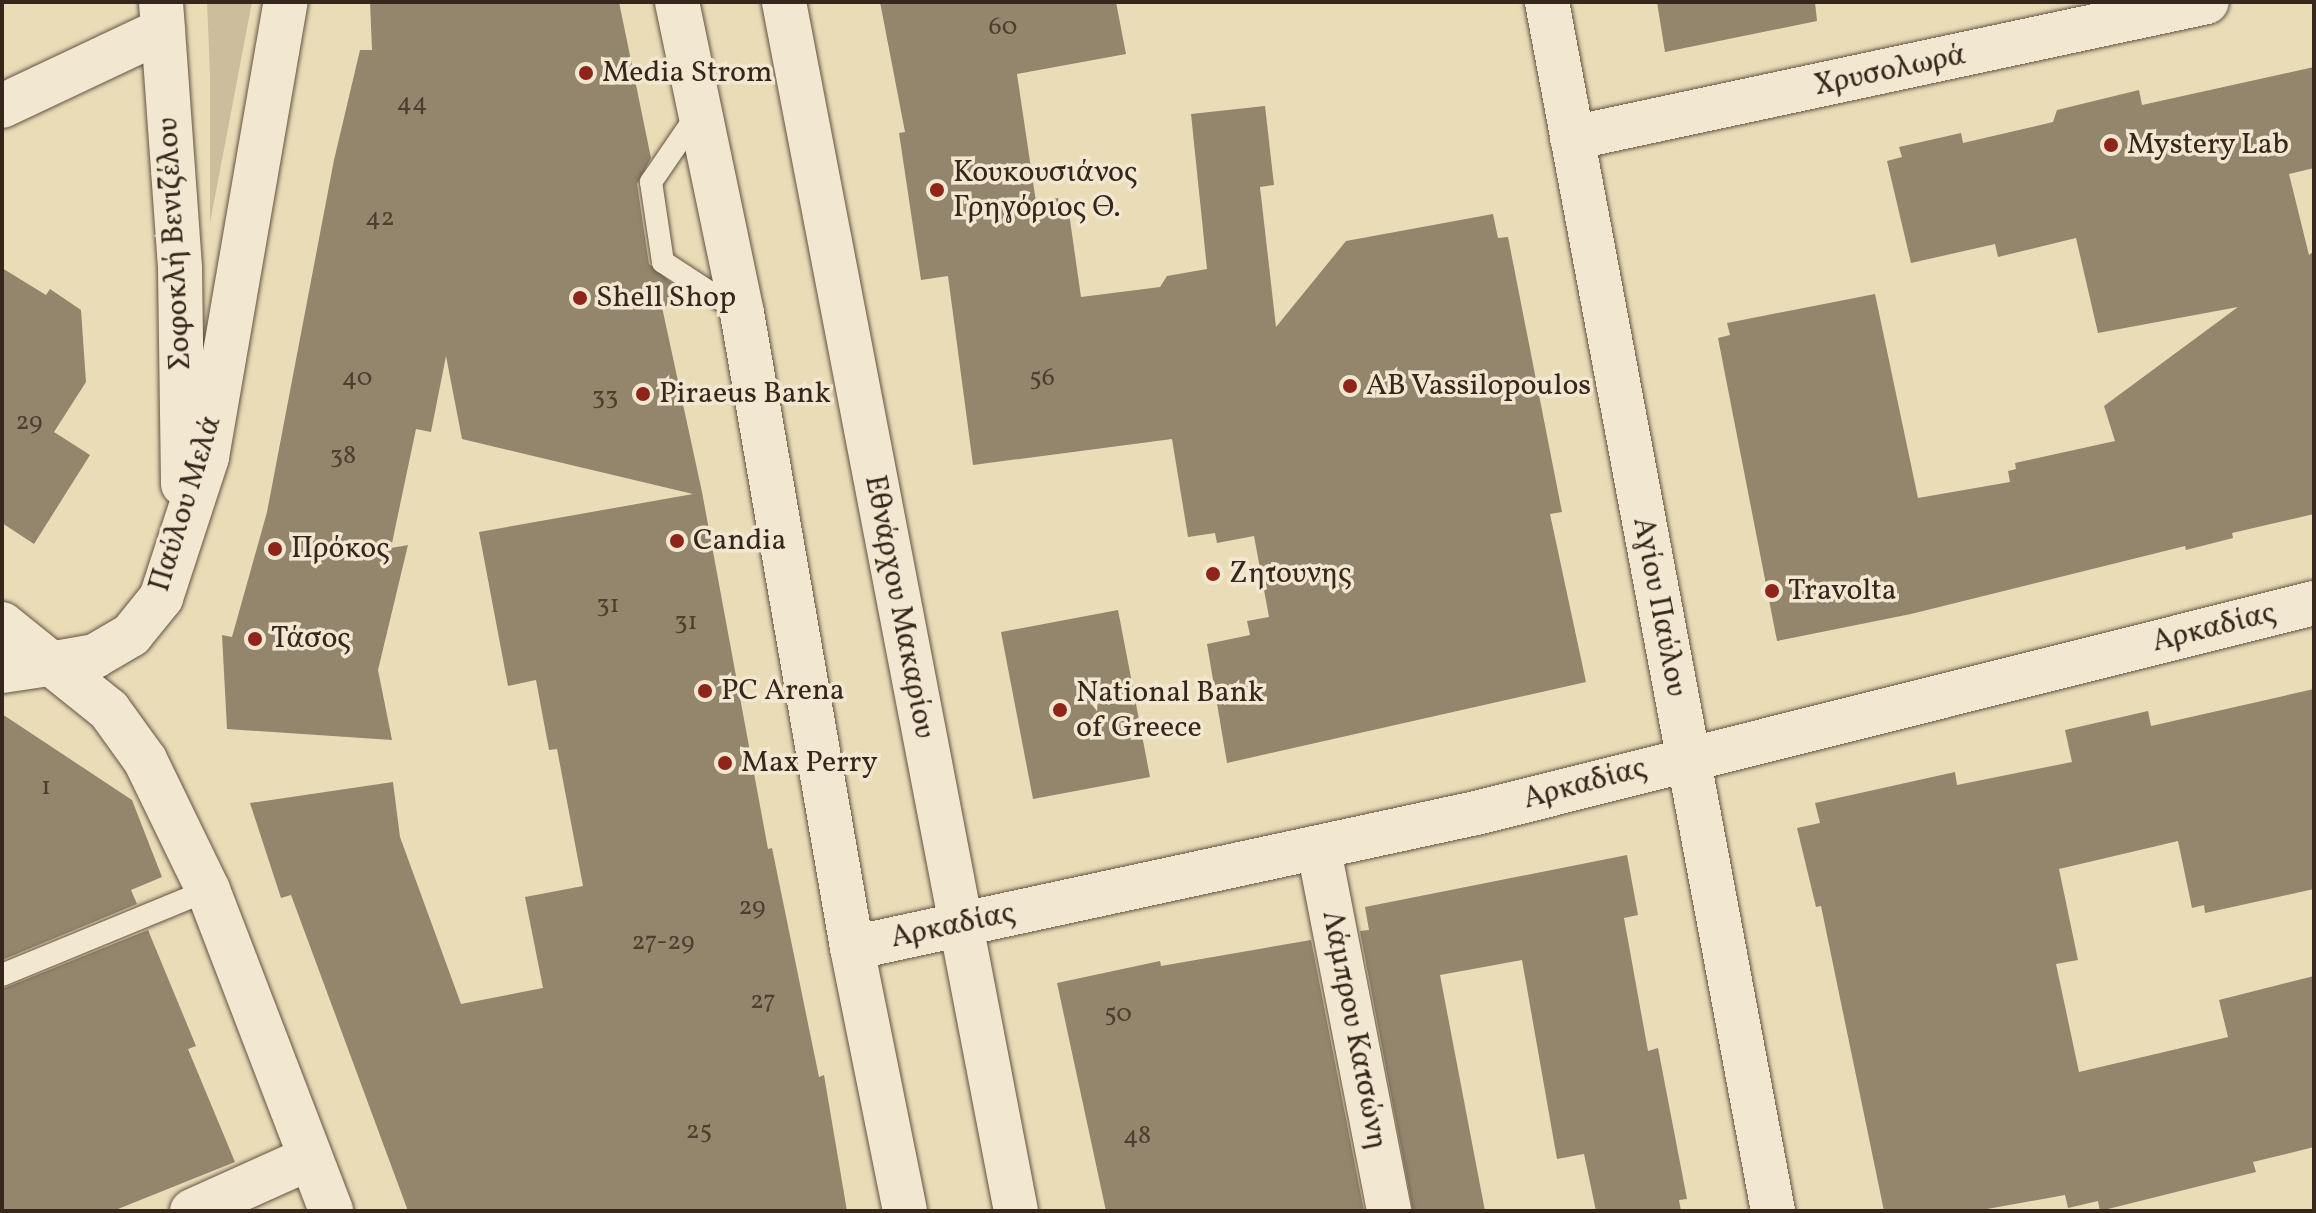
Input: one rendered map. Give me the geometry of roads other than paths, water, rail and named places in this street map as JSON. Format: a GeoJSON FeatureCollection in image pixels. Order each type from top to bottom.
{"type":"FeatureCollection","features":[{"type":"Feature","properties":{"kind":"street","name":"Παύλου Μελά"},"geometry":{"type":"LineString","coordinates":[[2,671],[95,656],[131,635],[161,598],[207,457],[286,2]]}},
{"type":"Feature","properties":{"kind":"street"},"geometry":{"type":"LineString","coordinates":[[677,2],[742,313],[852,948],[905,1211]]}},
{"type":"Feature","properties":{"kind":"street","name":"Εθνάρχου Μακαρίου"},"geometry":{"type":"LineString","coordinates":[[784,2],[1016,1211]]}},
{"type":"Feature","properties":{"kind":"street","name":"Αγίου Παύλου"},"geometry":{"type":"LineString","coordinates":[[1547,2],[1773,1211]]}},
{"type":"Feature","properties":{"kind":"street","name":"Χρυσολωρά"},"geometry":{"type":"LineString","coordinates":[[1572,138],[2125,11],[2207,2]]}},
{"type":"Feature","properties":{"kind":"street","name":"Σοφοκλή Βενιζέλου"},"geometry":{"type":"LineString","coordinates":[[162,16],[180,269],[183,534]]}},
{"type":"Feature","properties":{"kind":"street"},"geometry":{"type":"LineString","coordinates":[[2,106],[162,16]]}},
{"type":"Feature","properties":{"kind":"street","name":"Αρκαδίας"},"geometry":{"type":"LineString","coordinates":[[852,948],[1319,850],[2314,603]]}},
{"type":"Feature","properties":{"kind":"street"},"geometry":{"type":"LineString","coordinates":[[2,624],[55,663],[109,710],[145,760],[208,890],[331,1211]]}},
{"type":"Feature","properties":{"kind":"street","name":"Λάμπρου Κατσώνη"},"geometry":{"type":"LineString","coordinates":[[1319,850],[1389,1211]]}},
{"type":"Feature","properties":{"kind":"street"},"geometry":{"type":"LineString","coordinates":[[192,1211],[310,1158]]}},
{"type":"Feature","properties":{"kind":"lane"},"geometry":{"type":"LineString","coordinates":[[700,111],[651,182],[663,262],[742,313]]}},
{"type":"Feature","properties":{"kind":"lane"},"geometry":{"type":"LineString","coordinates":[[2,975],[208,890]]}},
{"type":"Feature","properties":{"kind":"place","name":"Media Strom"},"geometry":{"type":"Point","coordinates":[586,73]}},
{"type":"Feature","properties":{"kind":"place","name":"Mystery Lab"},"geometry":{"type":"Point","coordinates":[2111,145]}},
{"type":"Feature","properties":{"kind":"place","name":"Κουκουσιάνος Γρηγόριος Θ."},"geometry":{"type":"Point","coordinates":[937,190]}},
{"type":"Feature","properties":{"kind":"place","name":"Shell Shop"},"geometry":{"type":"Point","coordinates":[580,298]}},
{"type":"Feature","properties":{"kind":"place","name":"AB Vassilopoulos"},"geometry":{"type":"Point","coordinates":[1350,386]}},
{"type":"Feature","properties":{"kind":"place","name":"Piraeus Bank"},"geometry":{"type":"Point","coordinates":[643,394]}},
{"type":"Feature","properties":{"kind":"place","name":"Candia"},"geometry":{"type":"Point","coordinates":[677,541]}},
{"type":"Feature","properties":{"kind":"place","name":"Πρόκος"},"geometry":{"type":"Point","coordinates":[275,549]}},
{"type":"Feature","properties":{"kind":"place","name":"Ζητουνης"},"geometry":{"type":"Point","coordinates":[1213,574]}},
{"type":"Feature","properties":{"kind":"place","name":"Travolta"},"geometry":{"type":"Point","coordinates":[1772,591]}},
{"type":"Feature","properties":{"kind":"place","name":"Τάσος"},"geometry":{"type":"Point","coordinates":[255,639]}},
{"type":"Feature","properties":{"kind":"place","name":"PC Arena"},"geometry":{"type":"Point","coordinates":[705,691]}},
{"type":"Feature","properties":{"kind":"place","name":"National Bank of Greece"},"geometry":{"type":"Point","coordinates":[1060,710]}},
{"type":"Feature","properties":{"kind":"place","name":"Max Perry"},"geometry":{"type":"Point","coordinates":[725,763]}}]}
